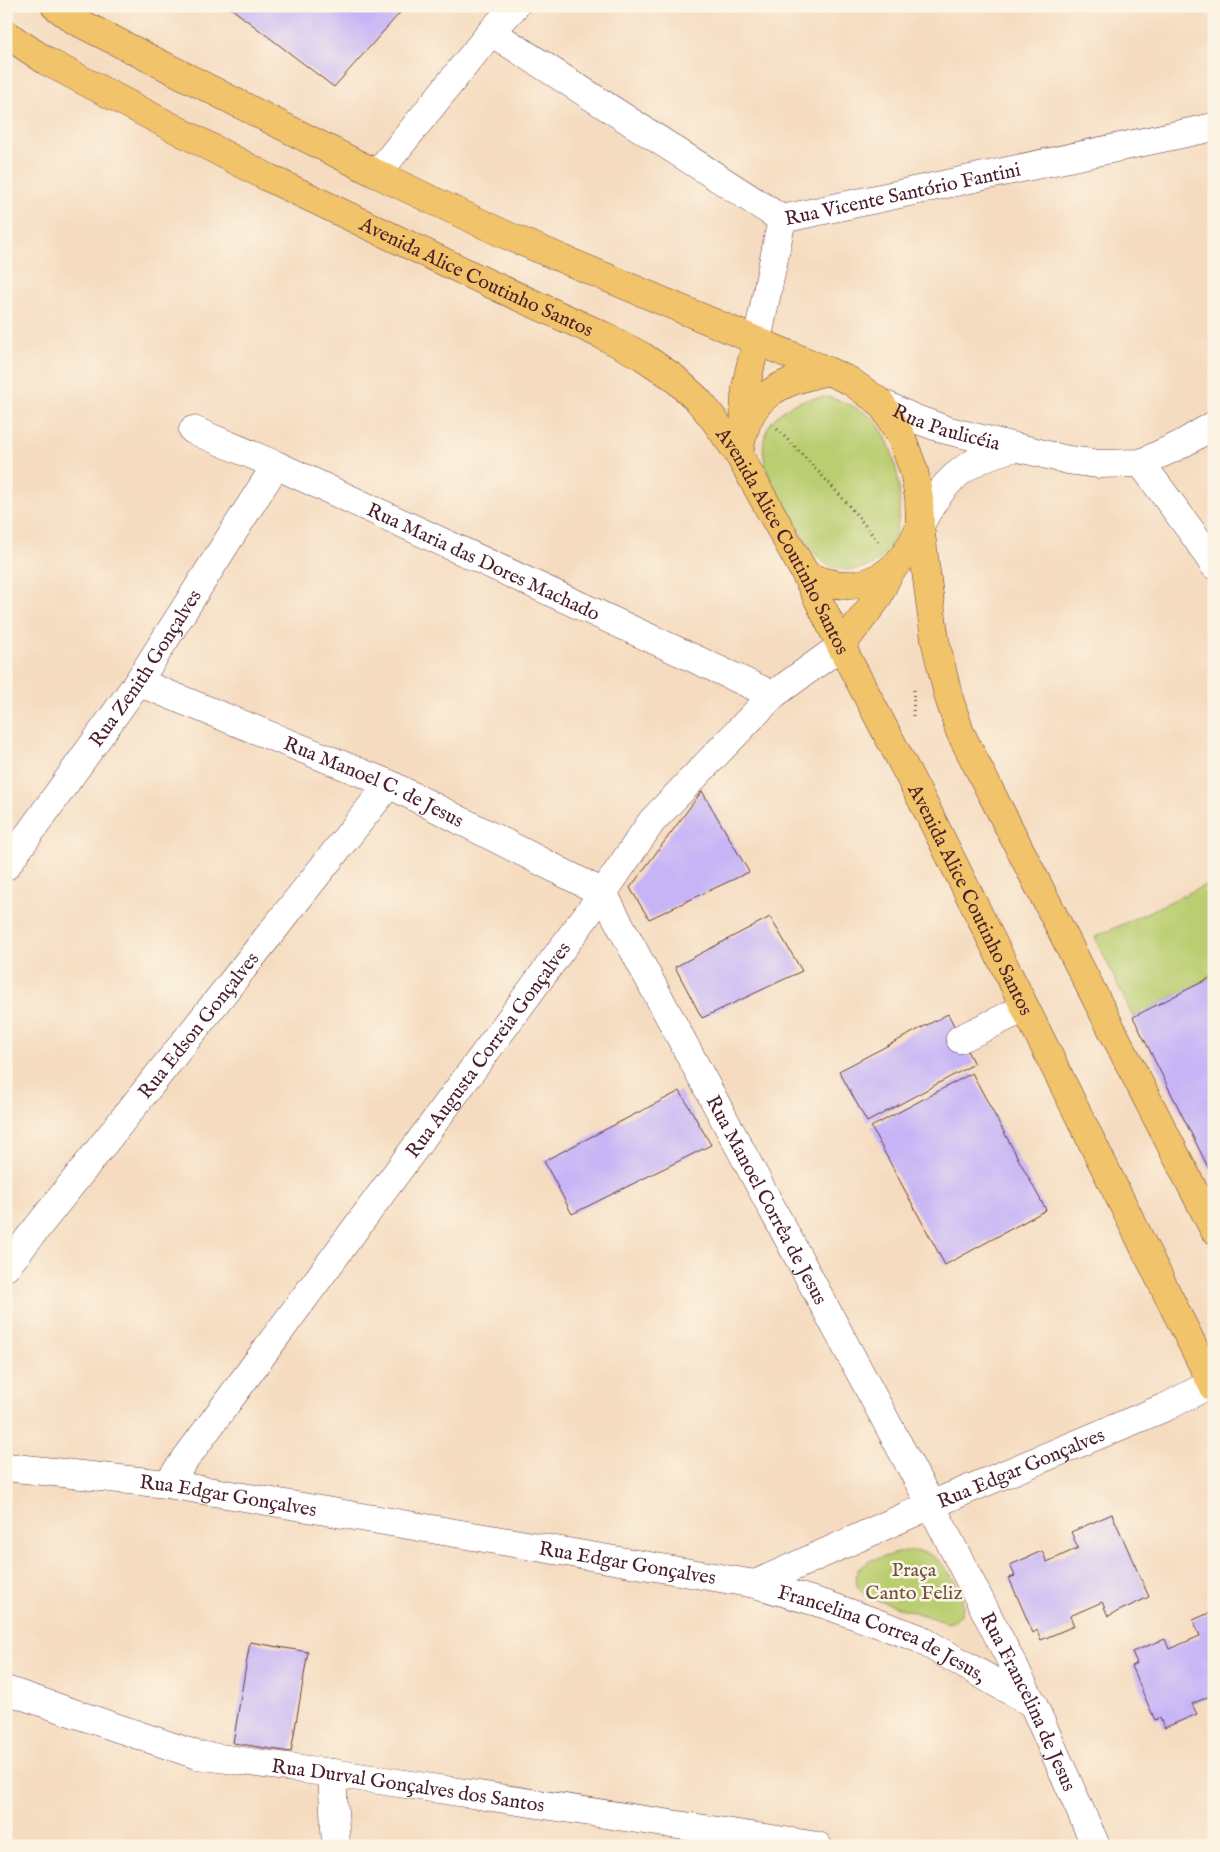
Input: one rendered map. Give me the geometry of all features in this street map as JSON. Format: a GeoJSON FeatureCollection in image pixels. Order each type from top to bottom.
{"type":"FeatureCollection","features":[{"type":"Feature","properties":{"kind":"main road"},"geometry":{"type":"LineString","coordinates":[[55,6],[74,20],[377,174],[506,235],[828,371],[850,381],[881,403],[902,438],[914,471],[935,640],[948,695],[960,732],[1214,1230]]}},
{"type":"Feature","properties":{"kind":"main road","name":"Avenida Alice Coutinho Santos"},"geometry":{"type":"LineString","coordinates":[[6,34],[46,61],[267,177],[642,356],[673,377],[698,400],[739,455],[806,575],[928,812],[1213,1386]]}},
{"type":"Feature","properties":{"kind":"main road"},"geometry":{"type":"LineString","coordinates":[[751,416],[743,407],[745,388],[757,341]]}},
{"type":"Feature","properties":{"kind":"main road"},"geometry":{"type":"LineString","coordinates":[[739,455],[741,440],[751,416],[770,393],[786,382],[828,371]]}},
{"type":"Feature","properties":{"kind":"main road"},"geometry":{"type":"LineString","coordinates":[[806,575],[822,582],[840,586],[874,580],[890,571],[903,558],[913,543],[920,526]]}},
{"type":"Feature","properties":{"kind":"main road"},"geometry":{"type":"LineString","coordinates":[[841,646],[876,599],[890,571]]}},
{"type":"Feature","properties":{"kind":"street"},"geometry":{"type":"LineString","coordinates":[[377,174],[514,6]]}},
{"type":"Feature","properties":{"kind":"street","name":"Rua Vicente Santório Fantini"},"geometry":{"type":"LineString","coordinates":[[491,32],[782,219],[1214,127]]}},
{"type":"Feature","properties":{"kind":"street"},"geometry":{"type":"LineString","coordinates":[[757,341],[782,219]]}},
{"type":"Feature","properties":{"kind":"street","name":"Rua Paulicéia"},"geometry":{"type":"LineString","coordinates":[[881,403],[913,418],[946,430],[1013,448],[1068,460],[1099,464],[1141,463],[1180,445],[1214,425]]}},
{"type":"Feature","properties":{"kind":"street","name":"Rua Maria das Dores Machado"},"geometry":{"type":"LineString","coordinates":[[193,430],[276,465],[773,695]]}},
{"type":"Feature","properties":{"kind":"street","name":"Rua Paulicéia"},"geometry":{"type":"LineString","coordinates":[[920,526],[929,506],[957,473],[975,461],[995,452],[1013,448]]}},
{"type":"Feature","properties":{"kind":"street"},"geometry":{"type":"LineString","coordinates":[[1141,463],[1214,565]]}},
{"type":"Feature","properties":{"kind":"street","name":"Rua Zenith Gonçalves"},"geometry":{"type":"LineString","coordinates":[[6,866],[138,682],[276,465]]}},
{"type":"Feature","properties":{"kind":"street","name":"Rua Augusta Correia Gonçalves"},"geometry":{"type":"LineString","coordinates":[[168,1484],[604,893],[652,821],[773,695],[841,646]]}},
{"type":"Feature","properties":{"kind":"street","name":"Rua Manoel C. de Jesus"},"geometry":{"type":"LineString","coordinates":[[138,682],[389,784],[604,893]]}},
{"type":"Feature","properties":{"kind":"street","name":"Rua Edson Gonçalves"},"geometry":{"type":"LineString","coordinates":[[6,1267],[389,784]]}},
{"type":"Feature","properties":{"kind":"street","name":"Rua Manoel Corrêa de Jesus"},"geometry":{"type":"LineString","coordinates":[[604,893],[931,1505]]}},
{"type":"Feature","properties":{"kind":"street"},"geometry":{"type":"LineString","coordinates":[[960,1039],[1026,1008]]}},
{"type":"Feature","properties":{"kind":"street","name":"Rua Edgar Gonçalves"},"geometry":{"type":"LineString","coordinates":[[6,1467],[168,1484],[755,1584],[931,1505],[1213,1386]]}},
{"type":"Feature","properties":{"kind":"street","name":"Rua Francelina de Jesus"},"geometry":{"type":"LineString","coordinates":[[931,1505],[1033,1704],[1096,1846]]}},
{"type":"Feature","properties":{"kind":"street","name":"Francelina Correa de Jesus,"},"geometry":{"type":"LineString","coordinates":[[755,1584],[827,1605],[918,1638],[1033,1704]]}},
{"type":"Feature","properties":{"kind":"street","name":"Rua Durval Gonçalves dos Santos"},"geometry":{"type":"LineString","coordinates":[[6,1690],[197,1755],[332,1773],[818,1846]]}},
{"type":"Feature","properties":{"kind":"street"},"geometry":{"type":"LineString","coordinates":[[332,1773],[336,1846]]}},
{"type":"Feature","properties":{"kind":"path"},"geometry":{"type":"LineString","coordinates":[[751,416],[816,467],[882,547],[890,571]]}},
{"type":"Feature","properties":{"kind":"path"},"geometry":{"type":"LineString","coordinates":[[913,718],[913,691],[915,683]]}},
{"type":"Feature","properties":{"kind":"green space"},"geometry":{"type":"Polygon","coordinates":[[[829,397],[858,409],[873,419],[883,433],[892,452],[897,474],[900,498],[898,521],[892,541],[882,557],[866,567],[856,569],[845,570],[830,566],[812,550],[779,497],[767,469],[764,455],[764,441],[768,428],[777,416],[801,401],[829,397]]]}},
{"type":"Feature","properties":{"kind":"green space"},"geometry":{"type":"Polygon","coordinates":[[[1214,881],[1214,976],[1133,1017],[1095,937],[1214,881]]]}},
{"type":"Feature","properties":{"kind":"green space","name":"Praça Canto Feliz"},"geometry":{"type":"Polygon","coordinates":[[[906,1551],[929,1554],[952,1577],[962,1600],[962,1610],[958,1618],[948,1623],[870,1598],[862,1593],[856,1582],[859,1568],[871,1560],[906,1551]]]}},
{"type":"Feature","properties":{"kind":"building"},"geometry":{"type":"Polygon","coordinates":[[[228,6],[406,6],[334,87],[228,6]]]}},
{"type":"Feature","properties":{"kind":"building"},"geometry":{"type":"Polygon","coordinates":[[[702,791],[749,872],[649,919],[630,888],[702,791]]]}},
{"type":"Feature","properties":{"kind":"building"},"geometry":{"type":"Polygon","coordinates":[[[770,917],[802,971],[702,1018],[675,967],[770,917]]]}},
{"type":"Feature","properties":{"kind":"building"},"geometry":{"type":"Polygon","coordinates":[[[1214,976],[1214,1179],[1133,1017],[1214,976]]]}},
{"type":"Feature","properties":{"kind":"building"},"geometry":{"type":"Polygon","coordinates":[[[948,1014],[974,1064],[867,1122],[839,1071],[948,1014]]]}},
{"type":"Feature","properties":{"kind":"building"},"geometry":{"type":"Polygon","coordinates":[[[972,1073],[1046,1210],[945,1265],[871,1127],[972,1073]]]}},
{"type":"Feature","properties":{"kind":"building"},"geometry":{"type":"Polygon","coordinates":[[[680,1091],[711,1145],[572,1214],[544,1161],[680,1091]]]}},
{"type":"Feature","properties":{"kind":"building"},"geometry":{"type":"Polygon","coordinates":[[[1112,1514],[1149,1597],[1108,1616],[1102,1602],[1070,1616],[1074,1626],[1041,1640],[1037,1630],[1033,1633],[1009,1578],[1015,1576],[1010,1565],[1042,1551],[1047,1562],[1078,1548],[1071,1532],[1112,1514]]]}},
{"type":"Feature","properties":{"kind":"building"},"geometry":{"type":"Polygon","coordinates":[[[1214,1611],[1214,1694],[1192,1704],[1197,1714],[1164,1728],[1160,1718],[1155,1720],[1131,1666],[1137,1663],[1132,1652],[1165,1639],[1169,1649],[1200,1636],[1193,1620],[1214,1611]]]}},
{"type":"Feature","properties":{"kind":"building"},"geometry":{"type":"Polygon","coordinates":[[[250,1642],[308,1652],[291,1752],[233,1743],[250,1642]]]}}]}
